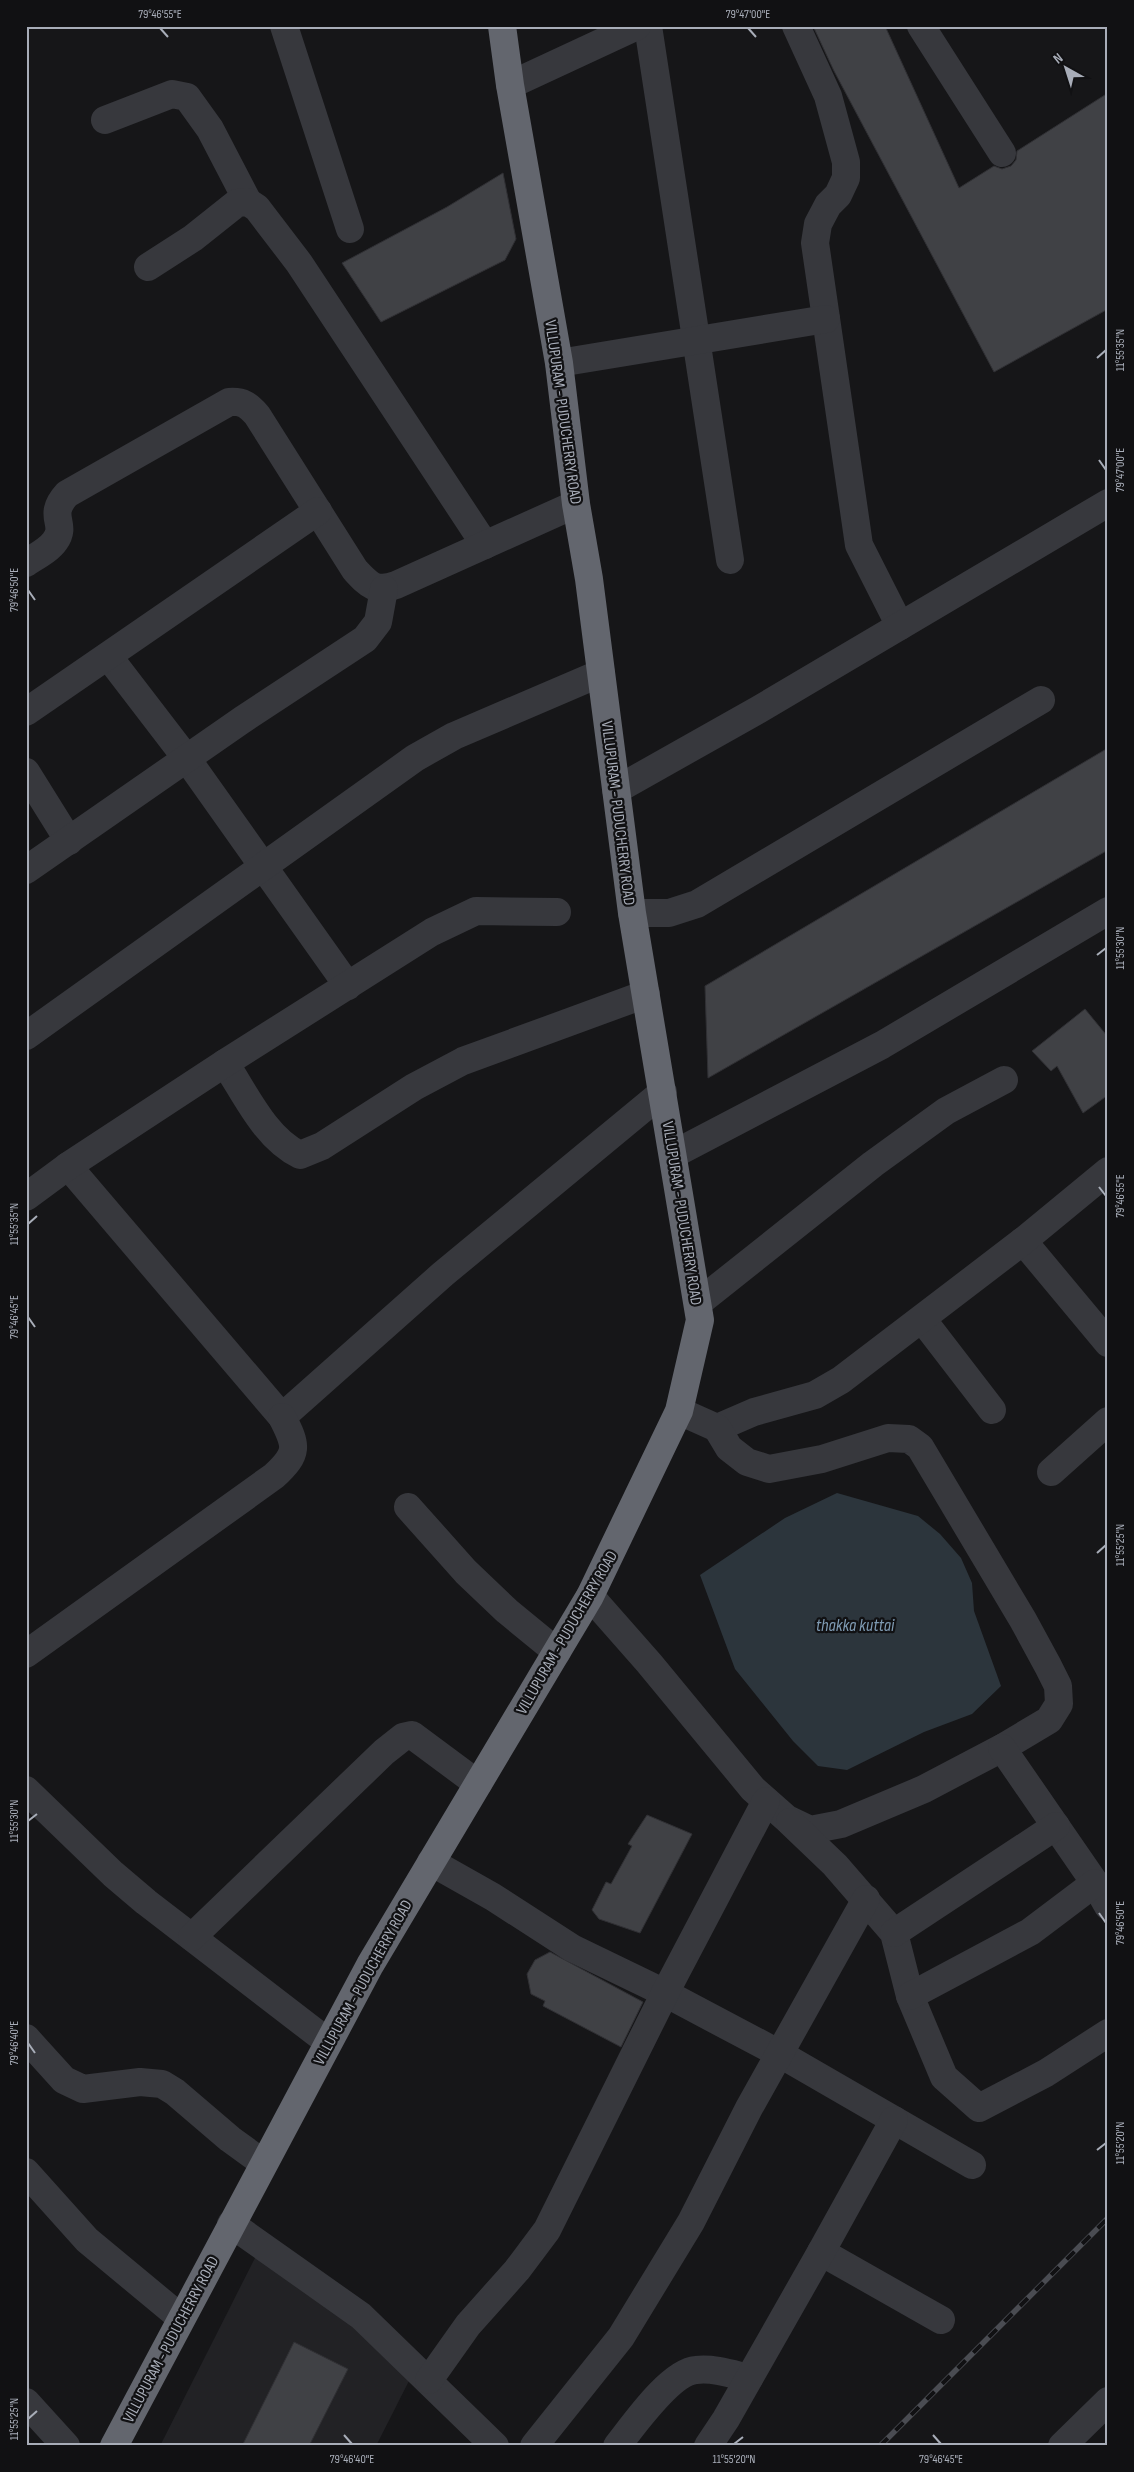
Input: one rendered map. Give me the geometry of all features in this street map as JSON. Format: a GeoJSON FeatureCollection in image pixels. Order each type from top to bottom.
{"type":"FeatureCollection","features":[{"type":"Feature","properties":{"kind":"highway","name":"VILLUPURAM - PUDUCHERRY ROAD"},"geometry":{"type":"LineString","coordinates":[[114,2446],[230,2224],[370,1965],[590,1596],[679,1411],[700,1320],[674,1154],[632,913],[601,673],[576,504],[559,363],[510,85],[502,26]]}},
{"type":"Feature","properties":{"kind":"street"},"geometry":{"type":"LineString","coordinates":[[284,26],[350,229]]}},
{"type":"Feature","properties":{"kind":"street"},"geometry":{"type":"LineString","coordinates":[[510,85],[637,26]]}},
{"type":"Feature","properties":{"kind":"street"},"geometry":{"type":"LineString","coordinates":[[648,26],[730,560]]}},
{"type":"Feature","properties":{"kind":"street"},"geometry":{"type":"LineString","coordinates":[[796,26],[828,96],[846,162],[846,178],[818,224],[816,243],[859,545],[900,626]]}},
{"type":"Feature","properties":{"kind":"street"},"geometry":{"type":"LineString","coordinates":[[921,26],[1002,152]]}},
{"type":"Feature","properties":{"kind":"street"},"geometry":{"type":"LineString","coordinates":[[105,120],[172,94],[188,97],[210,129],[248,202],[257,208],[299,263],[485,545]]}},
{"type":"Feature","properties":{"kind":"street"},"geometry":{"type":"LineString","coordinates":[[148,268],[193,238],[237,203],[248,202]]}},
{"type":"Feature","properties":{"kind":"street"},"geometry":{"type":"LineString","coordinates":[[559,363],[826,319]]}},
{"type":"Feature","properties":{"kind":"street"},"geometry":{"type":"LineString","coordinates":[[26,563],[55,541],[60,528],[56,512],[58,504],[67,494],[229,402],[240,402],[257,415],[355,570],[364,580],[376,588],[384,589],[576,504]]}},
{"type":"Feature","properties":{"kind":"street"},"geometry":{"type":"LineString","coordinates":[[616,790],[1108,503]]}},
{"type":"Feature","properties":{"kind":"street"},"geometry":{"type":"LineString","coordinates":[[26,712],[318,511]]}},
{"type":"Feature","properties":{"kind":"street"},"geometry":{"type":"LineString","coordinates":[[26,870],[365,639],[378,622],[384,589]]}},
{"type":"Feature","properties":{"kind":"street"},"geometry":{"type":"LineString","coordinates":[[108,656],[187,759],[348,986]]}},
{"type":"Feature","properties":{"kind":"street"},"geometry":{"type":"LineString","coordinates":[[26,1036],[415,758],[454,736],[601,673]]}},
{"type":"Feature","properties":{"kind":"street"},"geometry":{"type":"LineString","coordinates":[[632,913],[669,913],[697,904],[1041,700]]}},
{"type":"Feature","properties":{"kind":"street"},"geometry":{"type":"LineString","coordinates":[[26,772],[69,841]]}},
{"type":"Feature","properties":{"kind":"street"},"geometry":{"type":"LineString","coordinates":[[26,1197],[68,1166],[225,1063],[432,932],[476,911],[557,912]]}},
{"type":"Feature","properties":{"kind":"street"},"geometry":{"type":"LineString","coordinates":[[674,1154],[882,1044],[1108,911]]}},
{"type":"Feature","properties":{"kind":"street"},"geometry":{"type":"LineString","coordinates":[[225,1063],[274,1137],[287,1149],[300,1155],[322,1146],[414,1087],[463,1062],[646,994]]}},
{"type":"Feature","properties":{"kind":"street"},"geometry":{"type":"LineString","coordinates":[[698,1303],[873,1164],[946,1111],[1004,1080]]}},
{"type":"Feature","properties":{"kind":"street"},"geometry":{"type":"LineString","coordinates":[[282,1417],[443,1274],[663,1092]]}},
{"type":"Feature","properties":{"kind":"street"},"geometry":{"type":"LineString","coordinates":[[26,1654],[274,1476],[291,1461],[294,1445],[282,1417],[68,1166]]}},
{"type":"Feature","properties":{"kind":"street"},"geometry":{"type":"LineString","coordinates":[[717,1428],[754,1412],[815,1396],[876,1355],[1023,1241],[1108,1171]]}},
{"type":"Feature","properties":{"kind":"street"},"geometry":{"type":"LineString","coordinates":[[1023,1241],[1108,1343]]}},
{"type":"Feature","properties":{"kind":"street"},"geometry":{"type":"LineString","coordinates":[[922,1319],[992,1410]]}},
{"type":"Feature","properties":{"kind":"street"},"geometry":{"type":"LineString","coordinates":[[679,1411],[717,1428],[729,1448],[747,1462],[770,1469],[822,1459],[888,1438],[909,1439],[920,1448],[1023,1620],[1058,1686],[1059,1704],[1049,1720],[1002,1748],[924,1788],[841,1824],[810,1830],[787,1819]]}},
{"type":"Feature","properties":{"kind":"street"},"geometry":{"type":"LineString","coordinates":[[1050,1472],[1108,1421]]}},
{"type":"Feature","properties":{"kind":"street"},"geometry":{"type":"LineString","coordinates":[[408,1507],[466,1572],[507,1611],[556,1652]]}},
{"type":"Feature","properties":{"kind":"street"},"geometry":{"type":"LineString","coordinates":[[590,1596],[753,1789],[787,1819],[866,1899],[894,1933],[910,1996],[944,2077],[979,2108],[1046,2073],[1108,2034]]}},
{"type":"Feature","properties":{"kind":"street"},"geometry":{"type":"LineString","coordinates":[[192,1937],[384,1752],[403,1737],[412,1735],[478,1784]]}},
{"type":"Feature","properties":{"kind":"street"},"geometry":{"type":"LineString","coordinates":[[910,1996],[1101,1895],[1002,1748]]}},
{"type":"Feature","properties":{"kind":"street"},"geometry":{"type":"LineString","coordinates":[[26,1790],[113,1874],[328,2042]]}},
{"type":"Feature","properties":{"kind":"street"},"geometry":{"type":"LineString","coordinates":[[429,2380],[468,2325],[517,2270],[547,2230],[665,1993],[766,1801]]}},
{"type":"Feature","properties":{"kind":"street"},"geometry":{"type":"LineString","coordinates":[[894,1933],[1056,1826]]}},
{"type":"Feature","properties":{"kind":"street"},"geometry":{"type":"LineString","coordinates":[[431,1862],[493,1897],[572,1948],[665,1993],[780,2054],[972,2165]]}},
{"type":"Feature","properties":{"kind":"street"},"geometry":{"type":"LineString","coordinates":[[534,2446],[621,2337],[691,2222],[749,2108],[866,1899]]}},
{"type":"Feature","properties":{"kind":"street"},"geometry":{"type":"LineString","coordinates":[[26,2038],[64,2080],[83,2089],[140,2082],[162,2084],[175,2092],[230,2139],[263,2163]]}},
{"type":"Feature","properties":{"kind":"street"},"geometry":{"type":"LineString","coordinates":[[708,2446],[821,2252],[894,2120]]}},
{"type":"Feature","properties":{"kind":"street"},"geometry":{"type":"LineString","coordinates":[[26,2172],[87,2240],[181,2318]]}},
{"type":"Feature","properties":{"kind":"street"},"geometry":{"type":"LineString","coordinates":[[230,2224],[361,2316],[495,2446]]}},
{"type":"Feature","properties":{"kind":"street"},"geometry":{"type":"LineString","coordinates":[[821,2252],[941,2320]]}},
{"type":"Feature","properties":{"kind":"street"},"geometry":{"type":"LineString","coordinates":[[617,2446],[665,2389],[681,2375],[694,2370],[716,2370],[749,2378]]}},
{"type":"Feature","properties":{"kind":"street"},"geometry":{"type":"LineString","coordinates":[[1062,2446],[1108,2401]]}},
{"type":"Feature","properties":{"kind":"street"},"geometry":{"type":"LineString","coordinates":[[31,2418],[66,2446]]}},
{"type":"Feature","properties":{"kind":"shaded area"},"geometry":{"type":"Polygon","coordinates":[[[260,2248],[413,2373],[376,2446],[160,2446],[260,2248]]]}},
{"type":"Feature","properties":{"kind":"water","name":"thakka kuttai"},"geometry":{"type":"Polygon","coordinates":[[[837,1493],[918,1516],[940,1534],[961,1558],[972,1583],[974,1611],[1001,1686],[972,1714],[924,1732],[847,1770],[818,1766],[793,1741],[735,1669],[700,1575],[785,1518],[837,1493]]]}},
{"type":"Feature","properties":{"kind":"building"},"geometry":{"type":"Polygon","coordinates":[[[813,26],[885,26],[959,188],[994,166],[1002,169],[1011,166],[1016,160],[1017,151],[1108,93],[1108,309],[994,372],[834,71],[813,26]]]}},
{"type":"Feature","properties":{"kind":"building"},"geometry":{"type":"Polygon","coordinates":[[[503,173],[516,239],[505,260],[381,322],[342,263],[447,207],[503,173]]]}},
{"type":"Feature","properties":{"kind":"building"},"geometry":{"type":"Polygon","coordinates":[[[1108,748],[1108,850],[708,1078],[705,986],[1108,748]]]}},
{"type":"Feature","properties":{"kind":"building"},"geometry":{"type":"Polygon","coordinates":[[[1085,1009],[1108,1037],[1108,1095],[1083,1113],[1057,1066],[1051,1071],[1032,1051],[1085,1009]]]}},
{"type":"Feature","properties":{"kind":"building"},"geometry":{"type":"Polygon","coordinates":[[[647,1815],[692,1834],[640,1933],[599,1919],[592,1910],[606,1882],[611,1884],[632,1846],[628,1844],[647,1815]]]}},
{"type":"Feature","properties":{"kind":"building"},"geometry":{"type":"Polygon","coordinates":[[[550,1952],[643,2002],[621,2047],[543,2006],[545,2001],[531,1994],[527,1974],[535,1960],[550,1952]]]}},
{"type":"Feature","properties":{"kind":"building"},"geometry":{"type":"Polygon","coordinates":[[[294,2342],[348,2369],[309,2446],[242,2446],[294,2342]]]}},
{"type":"Feature","properties":{"kind":"railway"},"geometry":{"type":"LineString","coordinates":[[880,2446],[1108,2218]]}}]}
